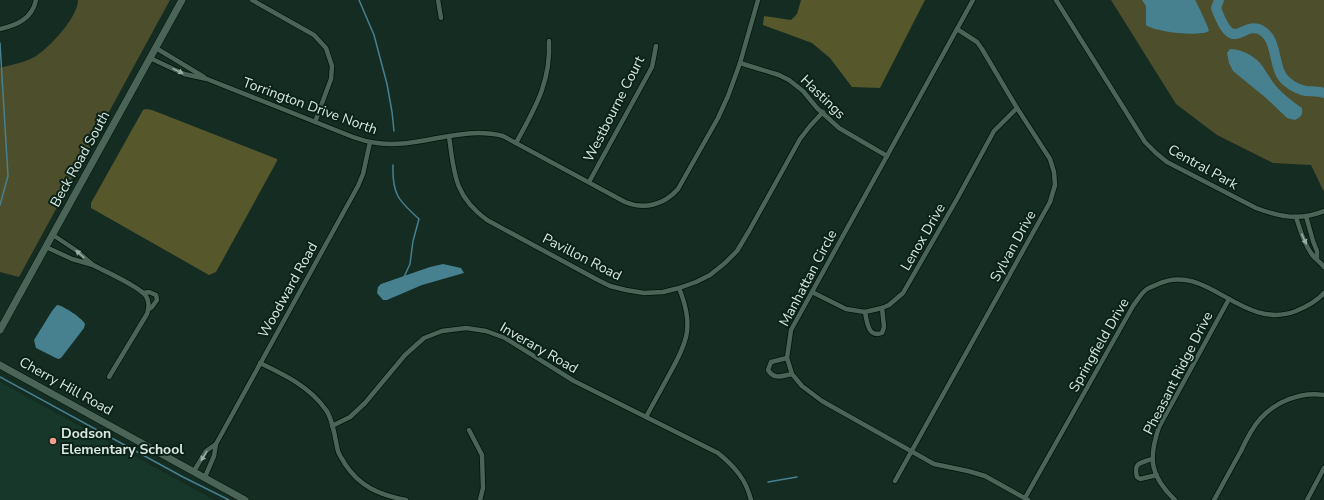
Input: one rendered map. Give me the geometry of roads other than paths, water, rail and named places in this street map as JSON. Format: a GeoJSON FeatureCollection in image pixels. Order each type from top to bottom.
{"type":"FeatureCollection","features":[{"type":"Feature","properties":{"kind":"main road","name":"Beck Road South"},"geometry":{"type":"LineString","coordinates":[[0,330],[182,0]]}},
{"type":"Feature","properties":{"kind":"main road","name":"Cherry Hill Road"},"geometry":{"type":"LineString","coordinates":[[0,364],[245,500]]}},
{"type":"Feature","properties":{"kind":"street"},"geometry":{"type":"LineString","coordinates":[[0,29],[16,25],[24,20],[32,11],[36,0]]}},
{"type":"Feature","properties":{"kind":"street"},"geometry":{"type":"LineString","coordinates":[[252,0],[310,32],[318,38],[326,48],[332,66],[332,79],[315,122]]}},
{"type":"Feature","properties":{"kind":"street"},"geometry":{"type":"LineString","coordinates":[[438,0],[441,18]]}},
{"type":"Feature","properties":{"kind":"street"},"geometry":{"type":"LineString","coordinates":[[740,63],[758,0]]}},
{"type":"Feature","properties":{"kind":"street","name":"Manhattan Circle"},"geometry":{"type":"LineString","coordinates":[[973,0],[791,330],[787,358],[792,374],[802,386],[822,401],[934,464],[968,470],[985,476],[1027,499]]}},
{"type":"Feature","properties":{"kind":"street","name":"Central Park"},"geometry":{"type":"LineString","coordinates":[[1056,0],[1145,142],[1156,154],[1167,162],[1256,208],[1286,217],[1306,216],[1324,211]]}},
{"type":"Feature","properties":{"kind":"street","name":"Sylvan Drive"},"geometry":{"type":"LineString","coordinates":[[895,481],[1053,195],[1054,172],[1050,159],[977,42],[957,29]]}},
{"type":"Feature","properties":{"kind":"street"},"geometry":{"type":"LineString","coordinates":[[516,142],[534,111],[544,87],[549,62],[549,42]]}},
{"type":"Feature","properties":{"kind":"street","name":"Westbourne Court"},"geometry":{"type":"LineString","coordinates":[[589,182],[652,67],[656,46]]}},
{"type":"Feature","properties":{"kind":"street","name":"Torrington Drive North"},"geometry":{"type":"LineString","coordinates":[[156,48],[207,80]]}},
{"type":"Feature","properties":{"kind":"street","name":"Torrington Drive North"},"geometry":{"type":"LineString","coordinates":[[150,58],[184,74],[207,80],[353,137],[370,142],[393,144],[470,133],[487,133],[503,136],[630,204],[644,206],[663,201],[671,196],[684,181],[726,102],[740,63]]}},
{"type":"Feature","properties":{"kind":"street","name":"Hastings"},"geometry":{"type":"LineString","coordinates":[[740,63],[779,75],[789,80],[803,91],[817,108],[846,133],[887,156]]}},
{"type":"Feature","properties":{"kind":"street","name":"Lenox Drive"},"geometry":{"type":"LineString","coordinates":[[812,292],[846,309],[865,312],[889,305],[903,293],[957,200],[994,131],[1017,108]]}},
{"type":"Feature","properties":{"kind":"street","name":"Pavillon Road"},"geometry":{"type":"LineString","coordinates":[[449,136],[454,173],[459,187],[470,205],[487,220],[610,286],[626,290],[663,292],[696,282],[710,275],[737,251],[750,232],[800,139],[823,112]]}},
{"type":"Feature","properties":{"kind":"street","name":"Woodward Road"},"geometry":{"type":"LineString","coordinates":[[205,477],[214,456],[216,444],[358,186],[363,174],[370,142]]}},
{"type":"Feature","properties":{"kind":"street"},"geometry":{"type":"LineString","coordinates":[[1306,216],[1317,251],[1317,258]]}},
{"type":"Feature","properties":{"kind":"street"},"geometry":{"type":"LineString","coordinates":[[1296,217],[1301,235],[1311,254],[1317,258],[1324,267]]}},
{"type":"Feature","properties":{"kind":"street"},"geometry":{"type":"LineString","coordinates":[[53,235],[77,251],[92,265]]}},
{"type":"Feature","properties":{"kind":"street"},"geometry":{"type":"LineString","coordinates":[[46,247],[72,259],[92,265],[138,289],[148,300],[147,314],[109,377]]}},
{"type":"Feature","properties":{"kind":"street","name":"Springfield Drive"},"geometry":{"type":"LineString","coordinates":[[1027,499],[1133,306],[1146,289],[1163,281],[1182,279],[1199,283],[1251,311],[1278,315],[1291,313],[1306,307],[1324,293]]}},
{"type":"Feature","properties":{"kind":"street"},"geometry":{"type":"LineString","coordinates":[[646,417],[680,356],[686,338],[688,319],[679,288]]}},
{"type":"Feature","properties":{"kind":"street"},"geometry":{"type":"LineString","coordinates":[[143,293],[149,292],[156,295],[157,300],[148,310]]}},
{"type":"Feature","properties":{"kind":"street","name":"Pheasant Ridge Drive"},"geometry":{"type":"LineString","coordinates":[[1175,500],[1165,490],[1157,475],[1152,459],[1153,445],[1159,427],[1229,299]]}},
{"type":"Feature","properties":{"kind":"street"},"geometry":{"type":"LineString","coordinates":[[865,312],[870,331],[874,334],[879,334],[882,333],[884,327],[882,308]]}},
{"type":"Feature","properties":{"kind":"street","name":"Inverary Road"},"geometry":{"type":"LineString","coordinates":[[332,426],[350,417],[365,403],[406,355],[424,338],[442,331],[466,328],[486,330],[506,338],[574,381],[718,453],[731,463],[739,472],[749,491],[751,500]]}},
{"type":"Feature","properties":{"kind":"street"},"geometry":{"type":"LineString","coordinates":[[787,358],[771,362],[768,370],[776,377],[792,374]]}},
{"type":"Feature","properties":{"kind":"street"},"geometry":{"type":"LineString","coordinates":[[260,363],[295,381],[313,394],[327,411],[338,453],[351,472],[368,488],[388,496],[406,500]]}},
{"type":"Feature","properties":{"kind":"street"},"geometry":{"type":"LineString","coordinates":[[1214,500],[1250,434],[1260,419],[1274,407],[1286,400],[1316,393],[1324,395]]}},
{"type":"Feature","properties":{"kind":"street"},"geometry":{"type":"LineString","coordinates":[[469,430],[482,455],[483,488],[480,500]]}},
{"type":"Feature","properties":{"kind":"street","name":"Woodward Road"},"geometry":{"type":"LineString","coordinates":[[194,471],[206,451],[216,444]]}},
{"type":"Feature","properties":{"kind":"street"},"geometry":{"type":"LineString","coordinates":[[1152,459],[1138,464],[1135,467],[1137,476],[1140,479],[1157,475]]}},
{"type":"Feature","properties":{"kind":"street"},"geometry":{"type":"LineString","coordinates":[[1307,500],[1324,468]]}},
{"type":"Feature","properties":{"kind":"water"},"geometry":{"type":"Polygon","coordinates":[[[1142,0],[1195,0],[1209,31],[1197,34],[1187,34],[1151,28],[1146,25],[1146,6],[1142,0]]]}},
{"type":"Feature","properties":{"kind":"water"},"geometry":{"type":"Polygon","coordinates":[[[1230,49],[1242,51],[1257,60],[1279,89],[1288,98],[1302,108],[1302,114],[1300,117],[1295,120],[1287,118],[1266,98],[1233,71],[1229,63],[1227,53],[1230,49]]]}},
{"type":"Feature","properties":{"kind":"water"},"geometry":{"type":"Polygon","coordinates":[[[443,264],[461,268],[464,273],[422,285],[387,300],[383,300],[377,293],[378,287],[381,284],[443,264]]]}},
{"type":"Feature","properties":{"kind":"water"},"geometry":{"type":"Polygon","coordinates":[[[57,305],[72,313],[85,324],[84,328],[61,358],[58,359],[36,348],[34,340],[57,305]]]}},
{"type":"Feature","properties":{"kind":"waterway"},"geometry":{"type":"LineString","coordinates":[[359,0],[374,35],[387,84],[394,131]]}},
{"type":"Feature","properties":{"kind":"waterway"},"geometry":{"type":"LineString","coordinates":[[1219,0],[1216,8],[1222,23],[1228,31],[1233,34],[1238,34],[1248,29],[1254,28],[1261,30],[1271,40],[1279,69],[1286,81],[1301,90],[1324,93]]}},
{"type":"Feature","properties":{"kind":"waterway"},"geometry":{"type":"LineString","coordinates":[[0,43],[8,176],[0,205]]}},
{"type":"Feature","properties":{"kind":"waterway"},"geometry":{"type":"LineString","coordinates":[[393,165],[395,190],[401,201],[419,219],[413,241],[410,264],[404,277]]}},
{"type":"Feature","properties":{"kind":"waterway"},"geometry":{"type":"LineString","coordinates":[[0,377],[183,477],[229,500]]}},
{"type":"Feature","properties":{"kind":"waterway"},"geometry":{"type":"LineString","coordinates":[[768,482],[797,477]]}},
{"type":"Feature","properties":{"kind":"place","name":"Dodson Elementary School"},"geometry":{"type":"Point","coordinates":[53,441]}}]}
